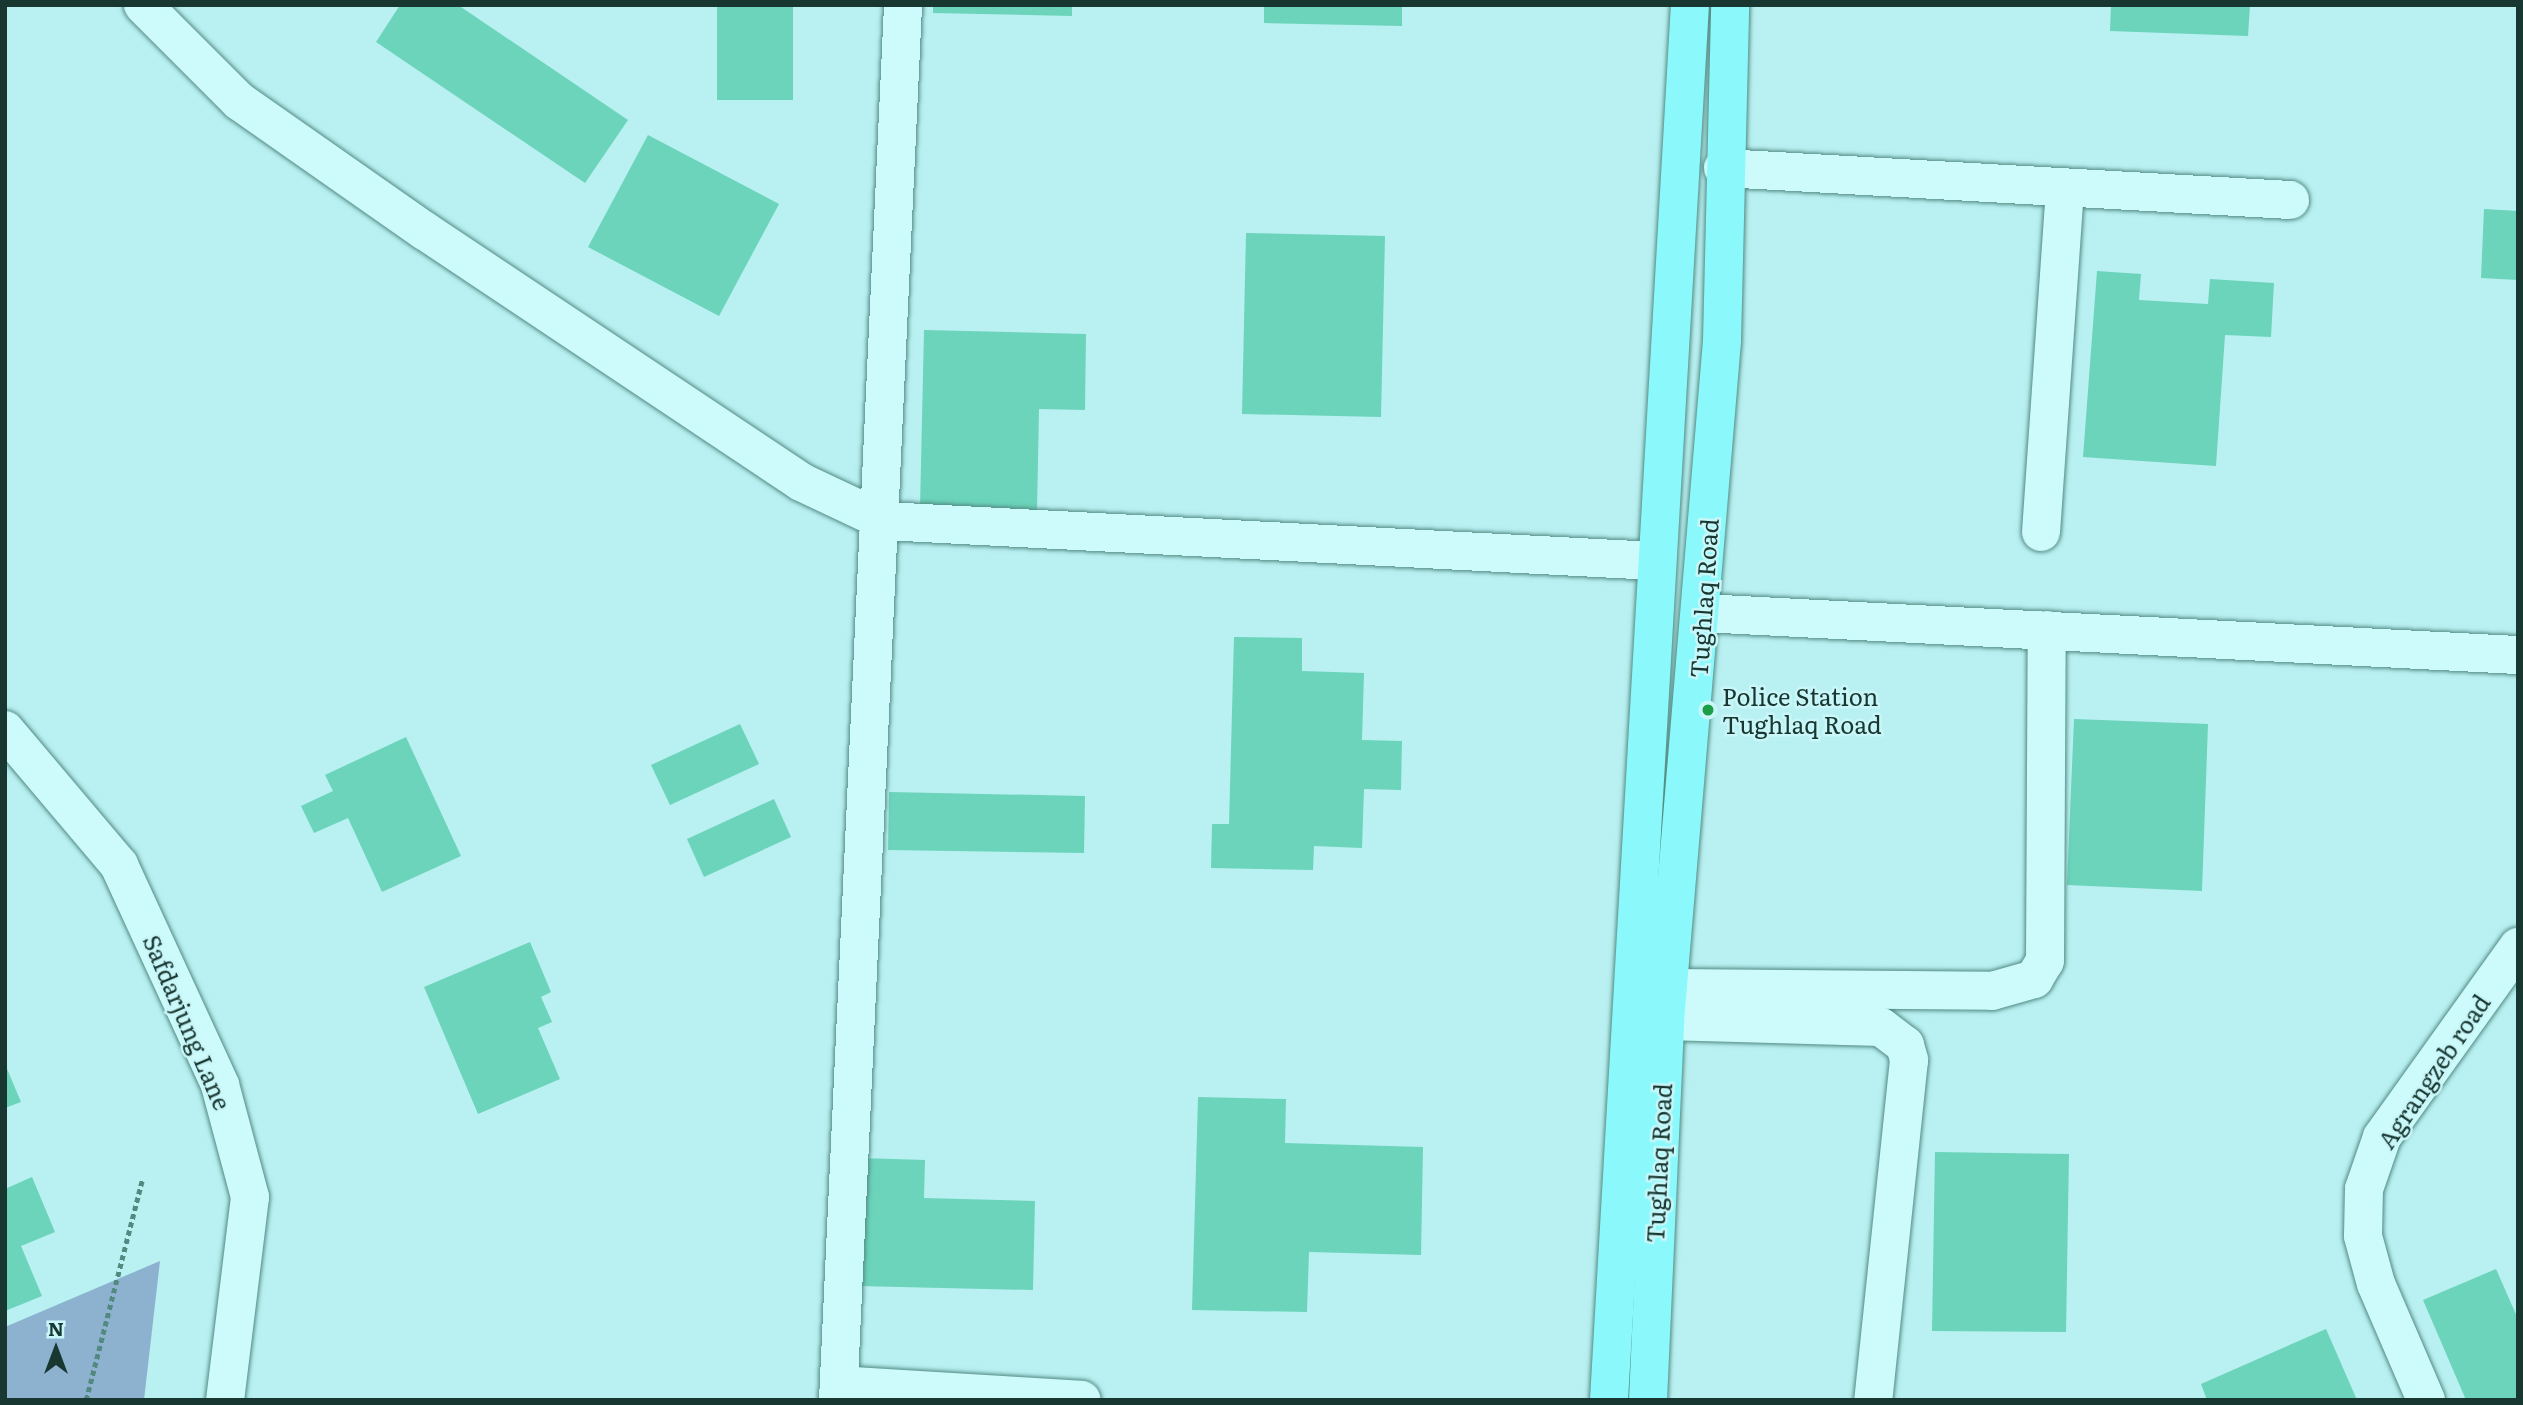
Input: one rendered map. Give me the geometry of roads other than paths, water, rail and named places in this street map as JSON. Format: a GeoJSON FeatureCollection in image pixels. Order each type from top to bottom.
{"type":"FeatureCollection","features":[{"type":"Feature","properties":{"kind":"main road","name":"Tughlaq Road"},"geometry":{"type":"LineString","coordinates":[[1609,1400],[1690,5]]}},
{"type":"Feature","properties":{"kind":"main road","name":"Tughlaq Road"},"geometry":{"type":"LineString","coordinates":[[1648,1400],[1668,1004],[1722,341],[1723,169],[1730,5]]}},
{"type":"Feature","properties":{"kind":"street"},"geometry":{"type":"LineString","coordinates":[[143,5],[239,101],[425,232],[801,482],[884,521],[1656,561]]}},
{"type":"Feature","properties":{"kind":"street"},"geometry":{"type":"LineString","coordinates":[[903,5],[884,521],[839,1392],[1082,1400]]}},
{"type":"Feature","properties":{"kind":"street"},"geometry":{"type":"LineString","coordinates":[[1723,169],[2290,200]]}},
{"type":"Feature","properties":{"kind":"street"},"geometry":{"type":"LineString","coordinates":[[2041,533],[2065,188]]}},
{"type":"Feature","properties":{"kind":"street"},"geometry":{"type":"LineString","coordinates":[[1702,612],[2518,655]]}},
{"type":"Feature","properties":{"kind":"street"},"geometry":{"type":"LineString","coordinates":[[1668,1004],[1993,991],[2034,979],[2045,961],[2047,630]]}},
{"type":"Feature","properties":{"kind":"street","name":"Safdarjung Lane"},"geometry":{"type":"LineString","coordinates":[[5,730],[119,864],[220,1085],[250,1197],[225,1400]]}},
{"type":"Feature","properties":{"kind":"street","name":"Agrangzeb road"},"geometry":{"type":"LineString","coordinates":[[2426,1400],[2376,1284],[2363,1236],[2364,1189],[2382,1137],[2518,947]]}},
{"type":"Feature","properties":{"kind":"street"},"geometry":{"type":"LineString","coordinates":[[1668,1004],[1881,1027],[1905,1045],[1909,1060],[1873,1400]]}},
{"type":"Feature","properties":{"kind":"place","name":"Police Station Tughlaq Road"},"geometry":{"type":"Point","coordinates":[1708,710]}}]}
